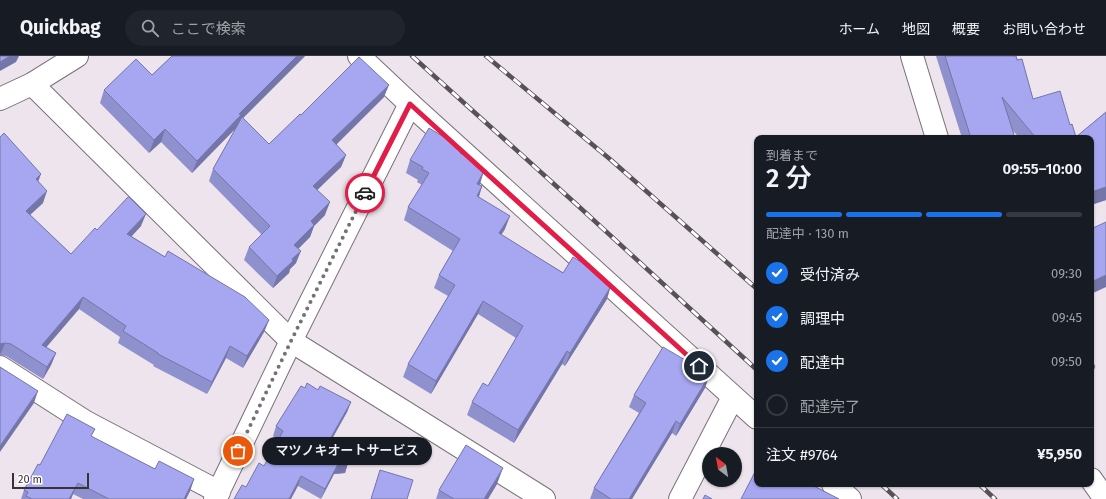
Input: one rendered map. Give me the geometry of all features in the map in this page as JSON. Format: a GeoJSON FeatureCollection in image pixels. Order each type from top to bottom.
{"type":"FeatureCollection","features":[{"type":"Feature","properties":{"kind":"street"},"geometry":{"type":"LineString","coordinates":[[0,99],[32,84],[78,56]]}},
{"type":"Feature","properties":{"kind":"street"},"geometry":{"type":"LineString","coordinates":[[359,56],[754,415]]}},
{"type":"Feature","properties":{"kind":"street"},"geometry":{"type":"LineString","coordinates":[[912,56],[936,135]]}},
{"type":"Feature","properties":{"kind":"street"},"geometry":{"type":"LineString","coordinates":[[32,84],[291,341],[544,499]]}},
{"type":"Feature","properties":{"kind":"street"},"geometry":{"type":"LineString","coordinates":[[0,367],[86,422],[217,495],[291,341],[410,104]]}},
{"type":"Feature","properties":{"kind":"street"},"geometry":{"type":"LineString","coordinates":[[680,499],[733,397]]}},
{"type":"Feature","properties":{"kind":"street"},"geometry":{"type":"LineString","coordinates":[[1094,484],[1105,499]]}},
{"type":"Feature","properties":{"kind":"street"},"geometry":{"type":"LineString","coordinates":[[836,487],[850,499]]}},
{"type":"Feature","properties":{"kind":"building"},"geometry":{"type":"Polygon","coordinates":[[[0,56],[10,56],[0,62],[0,56]]]}},
{"type":"Feature","properties":{"kind":"building"},"geometry":{"type":"Polygon","coordinates":[[[172,56],[297,56],[239,114],[241,115],[197,161],[165,129],[154,140],[104,90],[136,59],[152,75],[172,56]]]}},
{"type":"Feature","properties":{"kind":"building"},"geometry":{"type":"Polygon","coordinates":[[[945,56],[1016,56],[1017,60],[1022,59],[1033,99],[1060,91],[1070,125],[1072,124],[1075,135],[1034,135],[1002,97],[1014,135],[970,135],[945,56]]]}},
{"type":"Feature","properties":{"kind":"building"},"geometry":{"type":"Polygon","coordinates":[[[359,57],[389,85],[332,140],[346,155],[313,186],[330,202],[311,221],[314,225],[294,245],[301,251],[277,276],[249,247],[270,226],[213,169],[242,117],[269,144],[300,114],[301,115],[359,57]]]}},
{"type":"Feature","properties":{"kind":"building"},"geometry":{"type":"Polygon","coordinates":[[[1106,112],[1106,187],[1094,191],[1094,135],[1078,135],[1106,112]]]}},
{"type":"Feature","properties":{"kind":"building"},"geometry":{"type":"Polygon","coordinates":[[[429,128],[452,142],[462,150],[460,153],[473,160],[484,171],[477,184],[482,186],[477,196],[510,216],[499,233],[563,273],[573,257],[595,271],[611,286],[570,353],[567,351],[518,430],[472,402],[483,383],[488,386],[523,326],[483,301],[436,381],[408,364],[455,285],[439,275],[460,239],[408,207],[429,173],[422,169],[423,167],[410,160],[429,128]]]}},
{"type":"Feature","properties":{"kind":"building"},"geometry":{"type":"Polygon","coordinates":[[[4,133],[41,174],[36,179],[47,191],[26,211],[71,254],[95,228],[97,230],[129,197],[146,214],[127,234],[165,257],[168,251],[245,297],[269,320],[247,356],[230,346],[212,382],[158,354],[123,331],[126,326],[83,297],[42,345],[56,353],[47,367],[11,344],[0,344],[0,137],[4,133]]]}},
{"type":"Feature","properties":{"kind":"building"},"geometry":{"type":"Polygon","coordinates":[[[1106,222],[1106,275],[1094,281],[1094,228],[1106,222]]]}},
{"type":"Feature","properties":{"kind":"building"},"geometry":{"type":"Polygon","coordinates":[[[663,347],[704,371],[709,376],[680,424],[676,421],[629,499],[611,499],[594,488],[646,403],[634,395],[663,347]]]}},
{"type":"Feature","properties":{"kind":"building"},"geometry":{"type":"Polygon","coordinates":[[[0,367],[38,391],[0,446],[0,367]]]}},
{"type":"Feature","properties":{"kind":"building"},"geometry":{"type":"Polygon","coordinates":[[[307,383],[318,390],[320,386],[351,402],[329,441],[348,440],[348,463],[338,464],[325,489],[301,476],[289,499],[234,499],[242,485],[246,487],[259,463],[264,466],[283,431],[276,426],[301,386],[305,388],[307,383]]]}},
{"type":"Feature","properties":{"kind":"building"},"geometry":{"type":"Polygon","coordinates":[[[67,414],[95,429],[91,436],[155,469],[159,461],[194,479],[184,499],[109,499],[78,483],[69,499],[32,499],[26,496],[28,492],[24,490],[38,464],[40,465],[67,414]]]}},
{"type":"Feature","properties":{"kind":"building"},"geometry":{"type":"Polygon","coordinates":[[[466,445],[503,468],[484,499],[454,499],[439,490],[466,445]]]}},
{"type":"Feature","properties":{"kind":"building"},"geometry":{"type":"Polygon","coordinates":[[[380,470],[413,480],[407,499],[371,499],[380,470]]]}},
{"type":"Feature","properties":{"kind":"building"},"geometry":{"type":"Polygon","coordinates":[[[754,474],[754,487],[816,487],[839,499],[741,499],[754,474]]]}},
{"type":"Feature","properties":{"kind":"building"},"geometry":{"type":"Polygon","coordinates":[[[705,495],[712,499],[703,499],[705,495]]]}},
{"type":"Feature","properties":{"kind":"railway"},"geometry":{"type":"LineString","coordinates":[[412,56],[754,367]]}},
{"type":"Feature","properties":{"kind":"railway"},"geometry":{"type":"LineString","coordinates":[[486,56],[611,160],[754,286]]}},
{"type":"Feature","properties":{"kind":"railway"},"geometry":{"type":"LineString","coordinates":[[884,487],[897,499]]}},
{"type":"Feature","properties":{"kind":"railway"},"geometry":{"type":"LineString","coordinates":[[982,487],[995,499]]}},
{"type":"Feature","properties":{"kind":"way so far"},"geometry":{"type":"LineString","coordinates":[[238,451],[365,193]]}},
{"type":"Feature","properties":{"kind":"place","name":"マツノキオートサービス"},"geometry":{"type":"Point","coordinates":[238,451]}},
{"type":"Feature","properties":{"kind":"route"},"geometry":{"type":"LineString","coordinates":[[365,193],[410,104],[699,366]]}}]}
